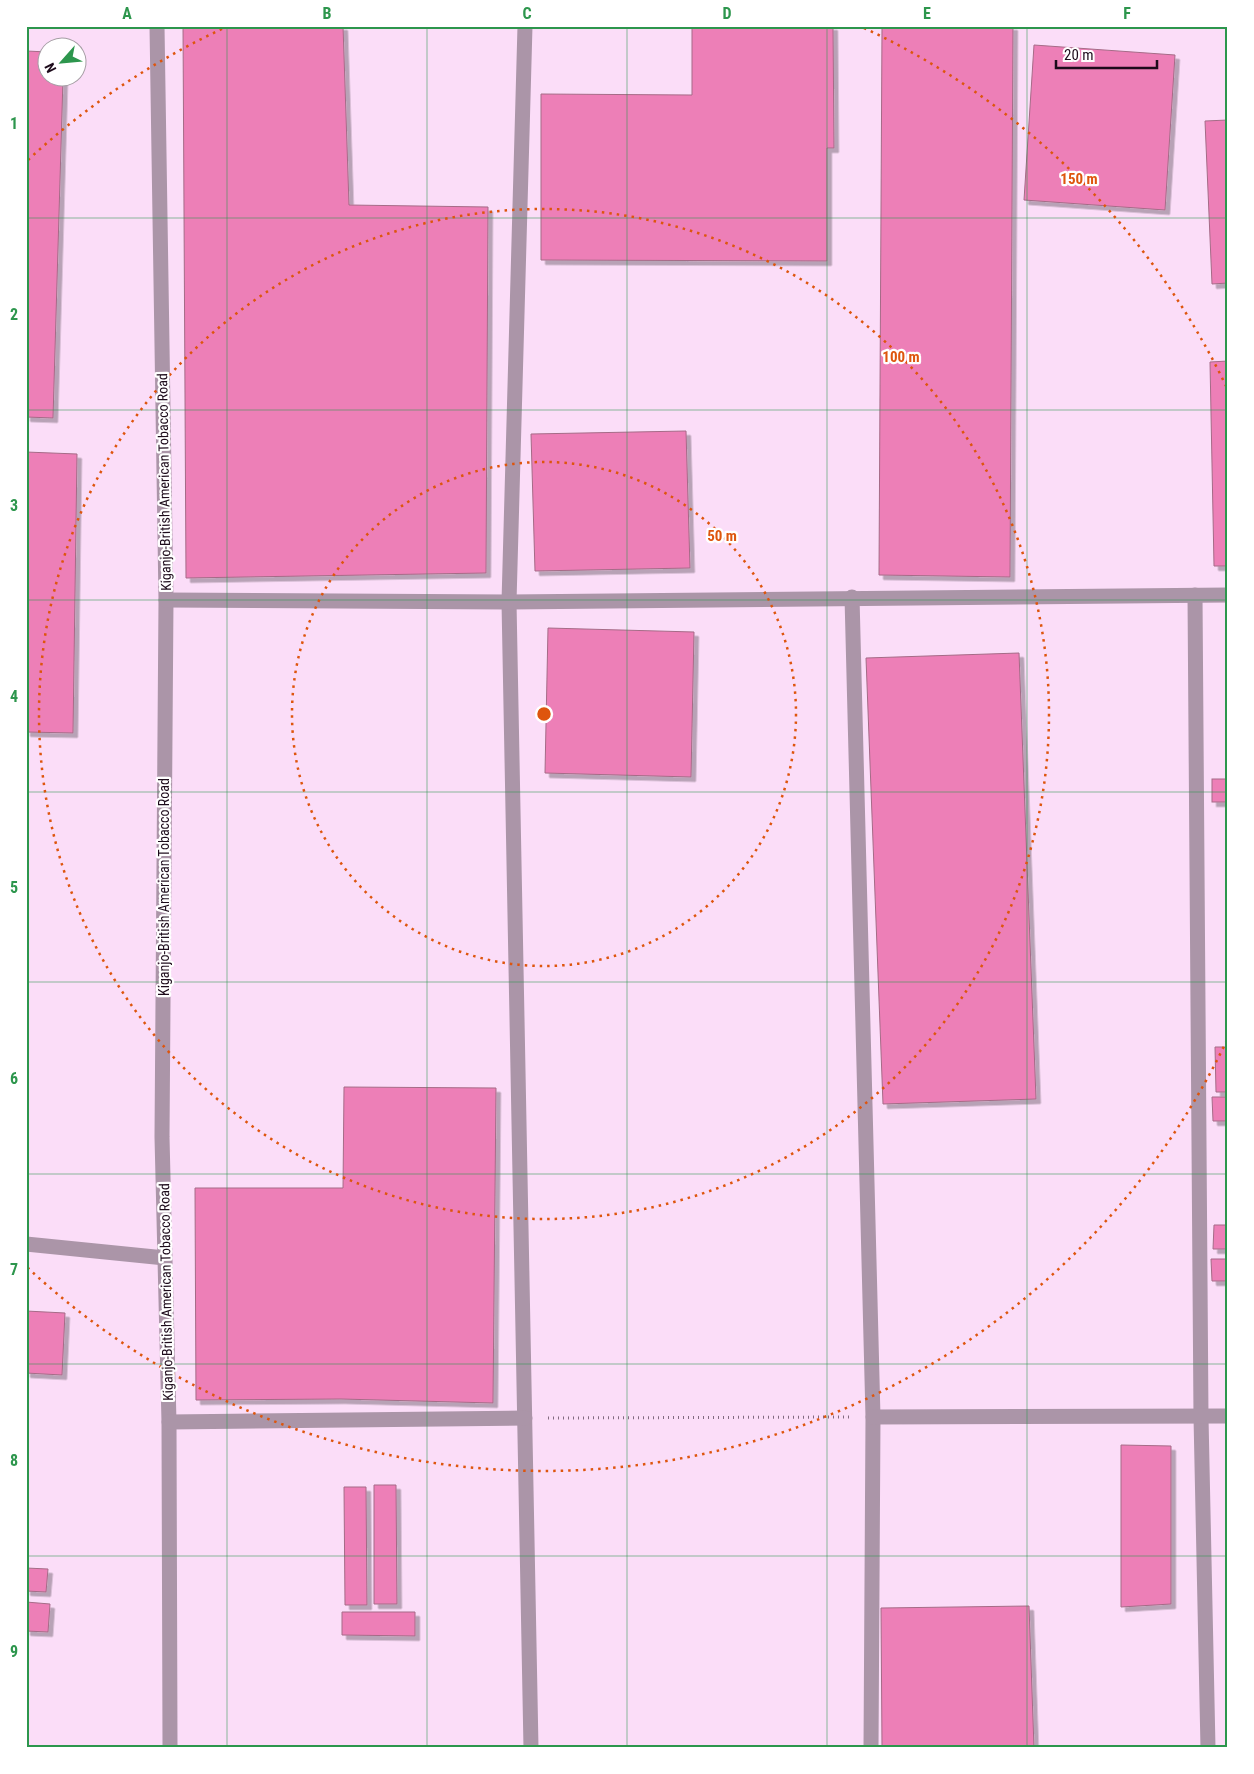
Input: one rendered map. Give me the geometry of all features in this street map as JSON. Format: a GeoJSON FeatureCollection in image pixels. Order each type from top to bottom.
{"type":"FeatureCollection","features":[{"type":"Feature","properties":{"kind":"street","name":"Kiganjo-British American Tobacco Road"},"geometry":{"type":"LineString","coordinates":[[157,26],[166,600],[162,1137],[169,1422],[170,1748]]}},
{"type":"Feature","properties":{"kind":"street"},"geometry":{"type":"LineString","coordinates":[[525,26],[509,602],[531,1748]]}},
{"type":"Feature","properties":{"kind":"street"},"geometry":{"type":"LineString","coordinates":[[1195,595],[1201,1416],[1208,1748]]}},
{"type":"Feature","properties":{"kind":"street"},"geometry":{"type":"LineString","coordinates":[[166,600],[509,602],[852,597],[1228,595]]}},
{"type":"Feature","properties":{"kind":"street"},"geometry":{"type":"LineString","coordinates":[[852,597],[873,1417],[871,1748]]}},
{"type":"Feature","properties":{"kind":"street"},"geometry":{"type":"LineString","coordinates":[[26,1244],[165,1258]]}},
{"type":"Feature","properties":{"kind":"street"},"geometry":{"type":"LineString","coordinates":[[873,1417],[1228,1416]]}},
{"type":"Feature","properties":{"kind":"street"},"geometry":{"type":"LineString","coordinates":[[169,1422],[525,1418]]}},
{"type":"Feature","properties":{"kind":"path"},"geometry":{"type":"LineString","coordinates":[[525,1418],[873,1417]]}},
{"type":"Feature","properties":{"kind":"building"},"geometry":{"type":"Polygon","coordinates":[[[183,26],[343,26],[349,205],[488,207],[486,573],[186,578],[183,26]]]}},
{"type":"Feature","properties":{"kind":"building"},"geometry":{"type":"Polygon","coordinates":[[[692,26],[833,26],[834,148],[827,148],[827,261],[541,260],[541,94],[692,95],[692,26]]]}},
{"type":"Feature","properties":{"kind":"building"},"geometry":{"type":"Polygon","coordinates":[[[882,26],[1013,26],[1010,577],[879,575],[882,26]]]}},
{"type":"Feature","properties":{"kind":"building"},"geometry":{"type":"Polygon","coordinates":[[[1034,45],[1175,55],[1165,210],[1024,200],[1034,45]]]}},
{"type":"Feature","properties":{"kind":"building"},"geometry":{"type":"Polygon","coordinates":[[[26,51],[38,52],[38,88],[63,88],[53,418],[26,417],[26,51]]]}},
{"type":"Feature","properties":{"kind":"building"},"geometry":{"type":"Polygon","coordinates":[[[1228,120],[1228,283],[1212,284],[1205,121],[1228,120]]]}},
{"type":"Feature","properties":{"kind":"building"},"geometry":{"type":"Polygon","coordinates":[[[1228,361],[1228,566],[1214,566],[1210,362],[1228,361]]]}},
{"type":"Feature","properties":{"kind":"building"},"geometry":{"type":"Polygon","coordinates":[[[686,431],[690,568],[535,571],[531,434],[686,431]]]}},
{"type":"Feature","properties":{"kind":"building"},"geometry":{"type":"Polygon","coordinates":[[[26,452],[77,454],[73,733],[26,732],[26,452]]]}},
{"type":"Feature","properties":{"kind":"building"},"geometry":{"type":"Polygon","coordinates":[[[548,628],[694,632],[691,777],[545,773],[548,628]]]}},
{"type":"Feature","properties":{"kind":"building"},"geometry":{"type":"Polygon","coordinates":[[[1019,653],[1036,1099],[883,1104],[866,658],[1019,653]]]}},
{"type":"Feature","properties":{"kind":"building"},"geometry":{"type":"Polygon","coordinates":[[[1212,779],[1228,779],[1228,802],[1212,802],[1212,779]]]}},
{"type":"Feature","properties":{"kind":"building"},"geometry":{"type":"Polygon","coordinates":[[[1215,1047],[1228,1047],[1228,1092],[1216,1092],[1215,1047]]]}},
{"type":"Feature","properties":{"kind":"building"},"geometry":{"type":"Polygon","coordinates":[[[344,1087],[496,1088],[493,1403],[341,1399],[196,1400],[195,1188],[343,1188],[344,1087]]]}},
{"type":"Feature","properties":{"kind":"building"},"geometry":{"type":"Polygon","coordinates":[[[1212,1097],[1228,1097],[1228,1121],[1213,1121],[1212,1097]]]}},
{"type":"Feature","properties":{"kind":"building"},"geometry":{"type":"Polygon","coordinates":[[[1214,1225],[1228,1225],[1228,1249],[1213,1249],[1214,1225]]]}},
{"type":"Feature","properties":{"kind":"building"},"geometry":{"type":"Polygon","coordinates":[[[1211,1259],[1228,1259],[1228,1281],[1212,1281],[1211,1259]]]}},
{"type":"Feature","properties":{"kind":"building"},"geometry":{"type":"Polygon","coordinates":[[[26,1311],[65,1313],[62,1375],[26,1373],[26,1311]]]}},
{"type":"Feature","properties":{"kind":"building"},"geometry":{"type":"Polygon","coordinates":[[[1121,1445],[1171,1446],[1171,1604],[1121,1607],[1121,1445]]]}},
{"type":"Feature","properties":{"kind":"building"},"geometry":{"type":"Polygon","coordinates":[[[374,1485],[396,1485],[397,1604],[374,1604],[374,1485]]]}},
{"type":"Feature","properties":{"kind":"building"},"geometry":{"type":"Polygon","coordinates":[[[344,1487],[366,1487],[367,1605],[345,1605],[344,1487]]]}},
{"type":"Feature","properties":{"kind":"building"},"geometry":{"type":"Polygon","coordinates":[[[26,1568],[48,1569],[46,1592],[26,1591],[26,1568]]]}},
{"type":"Feature","properties":{"kind":"building"},"geometry":{"type":"Polygon","coordinates":[[[26,1602],[50,1604],[48,1632],[26,1631],[26,1602]]]}},
{"type":"Feature","properties":{"kind":"building"},"geometry":{"type":"Polygon","coordinates":[[[1029,1606],[1034,1748],[882,1748],[881,1608],[1029,1606]]]}},
{"type":"Feature","properties":{"kind":"building"},"geometry":{"type":"Polygon","coordinates":[[[342,1612],[415,1612],[415,1636],[342,1635],[342,1612]]]}}]}
